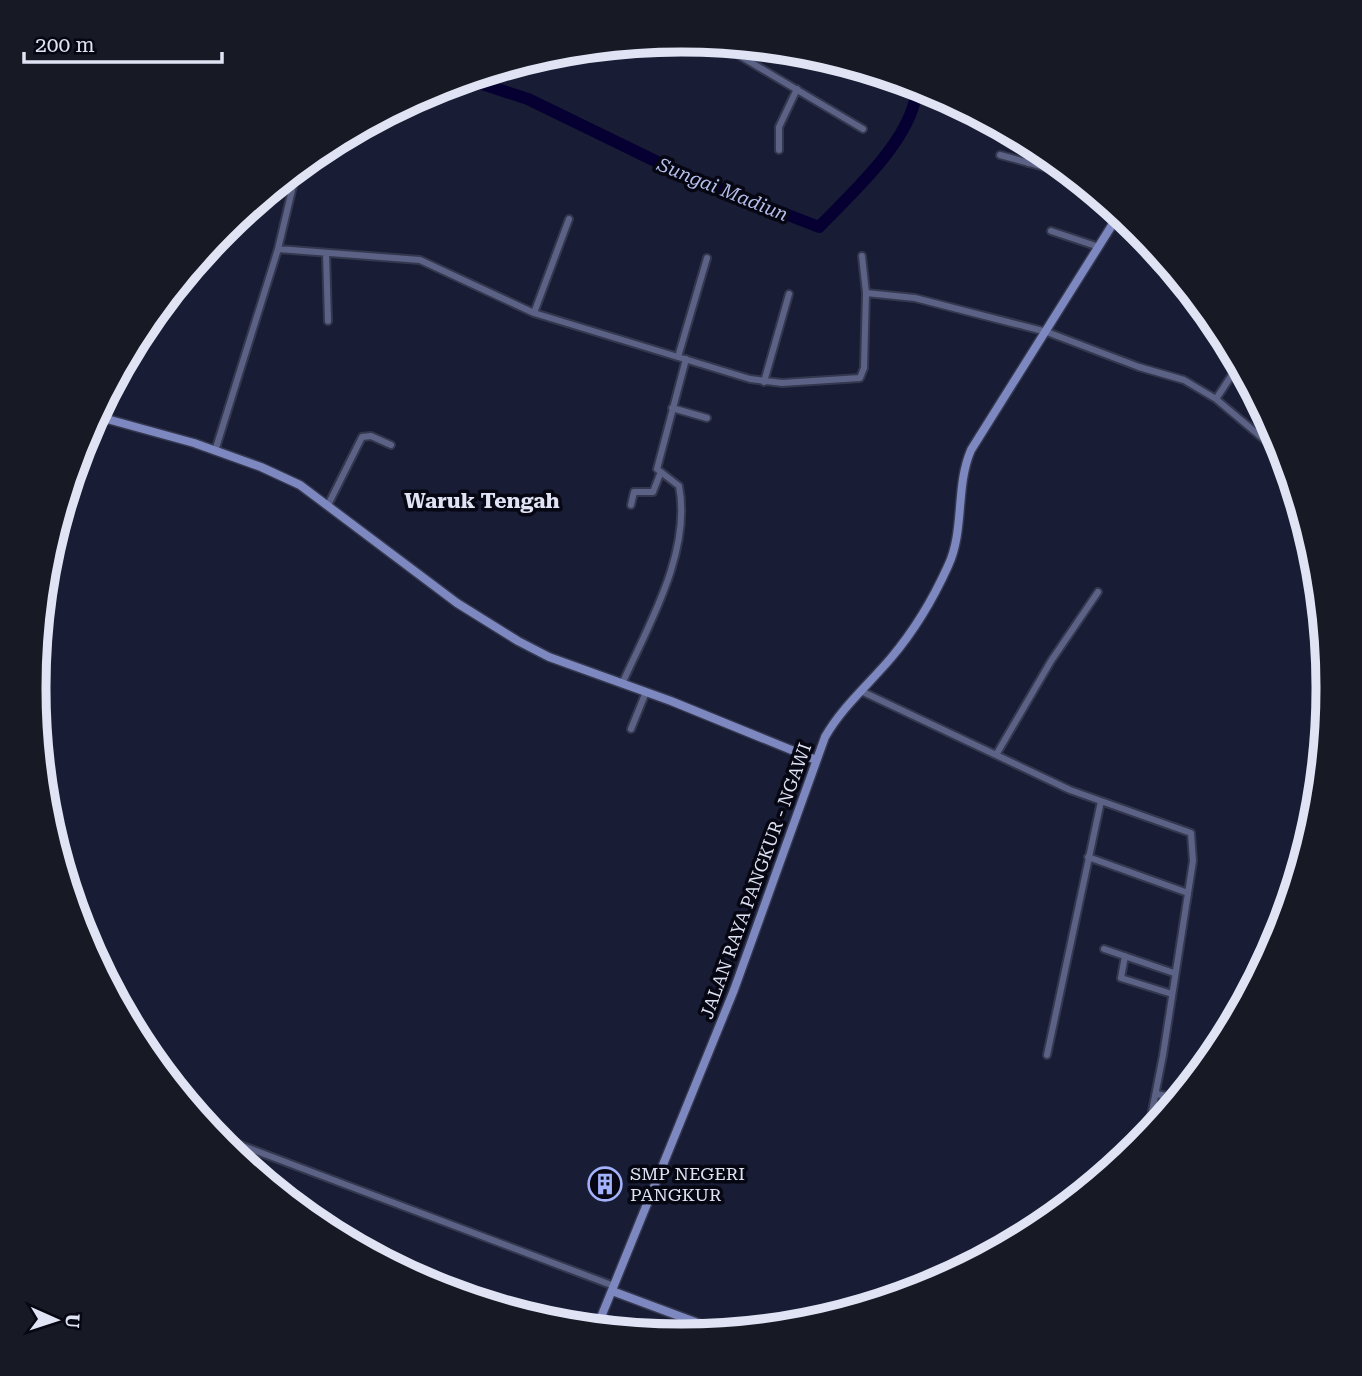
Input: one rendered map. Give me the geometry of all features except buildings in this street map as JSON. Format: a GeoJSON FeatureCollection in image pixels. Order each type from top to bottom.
{"type":"FeatureCollection","features":[{"type":"Feature","properties":{"kind":"main road","name":"JALAN RAYA PANGKUR - NGAWI"},"geometry":{"type":"LineString","coordinates":[[601,1318],[730,1002],[816,760],[830,729],[903,642],[944,575],[955,545],[961,483],[967,462],[1114,223]]}},
{"type":"Feature","properties":{"kind":"main road"},"geometry":{"type":"LineString","coordinates":[[106,419],[215,451],[281,476],[329,503],[486,621],[549,657],[646,691],[816,760]]}},
{"type":"Feature","properties":{"kind":"main road"},"geometry":{"type":"LineString","coordinates":[[613,1289],[699,1323]]}},
{"type":"Feature","properties":{"kind":"street"},"geometry":{"type":"LineString","coordinates":[[740,56],[863,129]]}},
{"type":"Feature","properties":{"kind":"street"},"geometry":{"type":"LineString","coordinates":[[779,150],[781,122],[797,89]]}},
{"type":"Feature","properties":{"kind":"street"},"geometry":{"type":"LineString","coordinates":[[1000,155],[1045,168]]}},
{"type":"Feature","properties":{"kind":"street"},"geometry":{"type":"LineString","coordinates":[[1028,163],[1030,157]]}},
{"type":"Feature","properties":{"kind":"street"},"geometry":{"type":"LineString","coordinates":[[215,451],[278,249],[293,185]]}},
{"type":"Feature","properties":{"kind":"street"},"geometry":{"type":"LineString","coordinates":[[534,313],[569,219]]}},
{"type":"Feature","properties":{"kind":"street"},"geometry":{"type":"LineString","coordinates":[[1051,231],[1100,247]]}},
{"type":"Feature","properties":{"kind":"street"},"geometry":{"type":"LineString","coordinates":[[278,249],[420,260],[534,313],[623,343],[764,382],[863,377],[866,293],[862,256]]}},
{"type":"Feature","properties":{"kind":"street"},"geometry":{"type":"LineString","coordinates":[[326,253],[328,321]]}},
{"type":"Feature","properties":{"kind":"street"},"geometry":{"type":"LineString","coordinates":[[622,684],[661,598],[677,539],[679,486],[660,474],[657,469],[707,258]]}},
{"type":"Feature","properties":{"kind":"street"},"geometry":{"type":"LineString","coordinates":[[866,293],[915,298],[1046,332],[1139,367],[1184,380],[1216,399],[1266,441]]}},
{"type":"Feature","properties":{"kind":"street"},"geometry":{"type":"LineString","coordinates":[[764,382],[789,294]]}},
{"type":"Feature","properties":{"kind":"street"},"geometry":{"type":"LineString","coordinates":[[1216,399],[1233,373]]}},
{"type":"Feature","properties":{"kind":"street"},"geometry":{"type":"LineString","coordinates":[[671,408],[707,418]]}},
{"type":"Feature","properties":{"kind":"street"},"geometry":{"type":"LineString","coordinates":[[329,503],[362,437],[371,436],[391,445]]}},
{"type":"Feature","properties":{"kind":"street"},"geometry":{"type":"LineString","coordinates":[[631,505],[634,492],[653,492],[660,474]]}},
{"type":"Feature","properties":{"kind":"street"},"geometry":{"type":"LineString","coordinates":[[996,755],[1051,661],[1098,592]]}},
{"type":"Feature","properties":{"kind":"street"},"geometry":{"type":"LineString","coordinates":[[631,729],[646,691]]}},
{"type":"Feature","properties":{"kind":"street"},"geometry":{"type":"LineString","coordinates":[[861,691],[1101,802],[1191,833],[1194,846],[1188,893],[1152,1115]]}},
{"type":"Feature","properties":{"kind":"street"},"geometry":{"type":"LineString","coordinates":[[1047,1055],[1101,802]]}},
{"type":"Feature","properties":{"kind":"street"},"geometry":{"type":"LineString","coordinates":[[1088,857],[1188,893]]}},
{"type":"Feature","properties":{"kind":"street"},"geometry":{"type":"LineString","coordinates":[[1104,949],[1174,972]]}},
{"type":"Feature","properties":{"kind":"street"},"geometry":{"type":"LineString","coordinates":[[1125,956],[1121,978],[1172,994]]}},
{"type":"Feature","properties":{"kind":"street"},"geometry":{"type":"LineString","coordinates":[[1156,1094],[1168,1096]]}},
{"type":"Feature","properties":{"kind":"street"},"geometry":{"type":"LineString","coordinates":[[241,1145],[613,1289]]}},
{"type":"Feature","properties":{"kind":"waterway","name":"Sungai Madiun"},"geometry":{"type":"LineString","coordinates":[[483,84],[528,99],[680,173],[819,227],[894,144],[906,125],[915,98]]}},
{"type":"Feature","properties":{"kind":"place","name":"SMP NEGERI PANGKUR"},"geometry":{"type":"Point","coordinates":[605,1184]}},
{"type":"Feature","properties":{"kind":"district","name":"Waruk Tengah"},"geometry":{"type":"Point","coordinates":[482,501]}}]}
